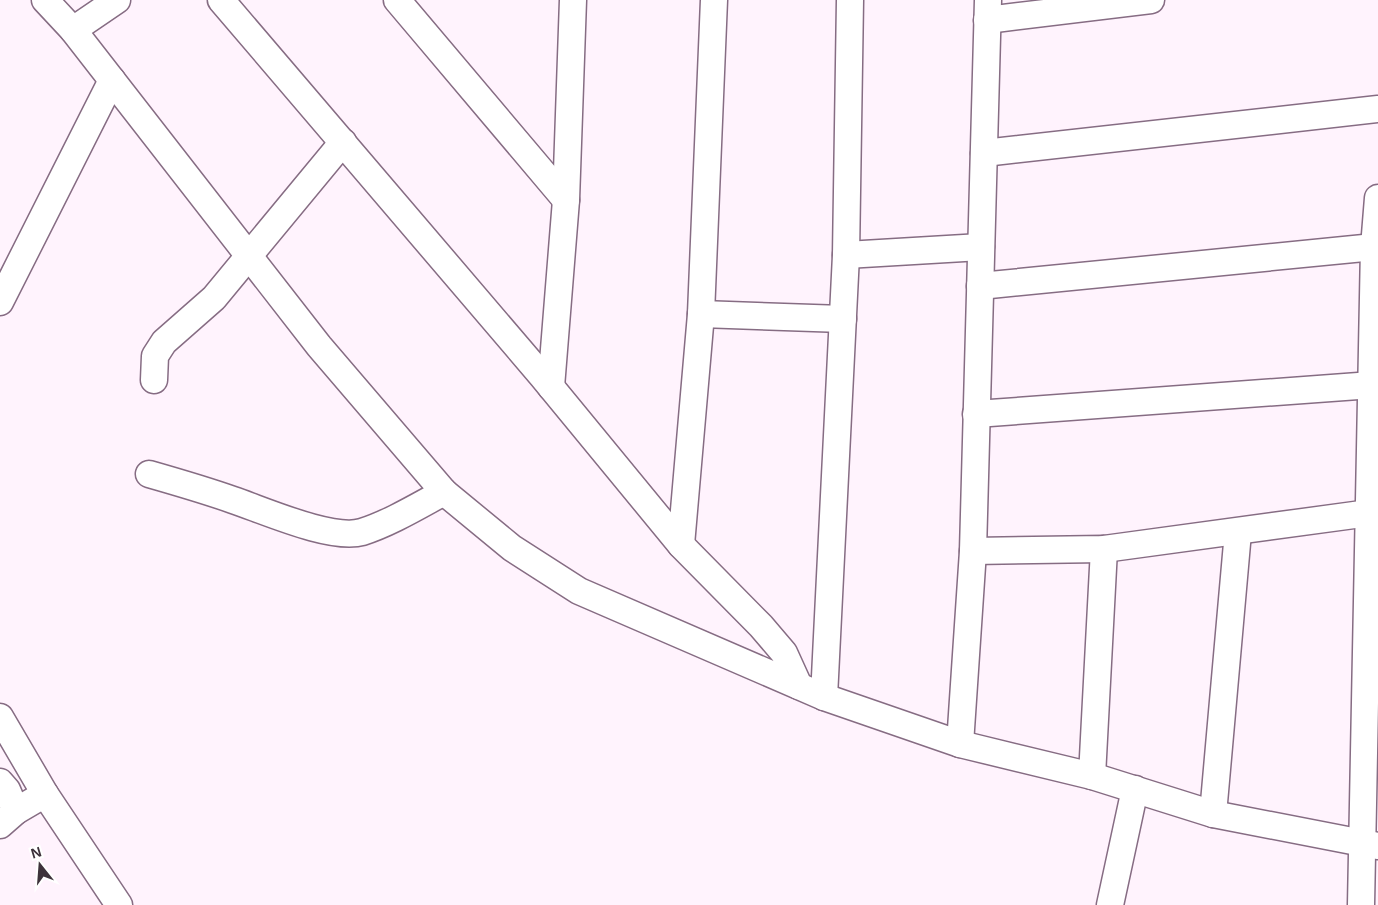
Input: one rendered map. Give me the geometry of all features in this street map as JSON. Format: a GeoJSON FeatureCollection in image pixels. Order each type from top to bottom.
{"type":"FeatureCollection","features":[{"type":"Feature","properties":{"kind":"street"},"geometry":{"type":"LineString","coordinates":[[45,0],[73,30],[319,346],[444,492],[512,548],[579,591],[824,697],[960,744],[1092,776],[1213,814],[1370,845]]}},
{"type":"Feature","properties":{"kind":"street"},"geometry":{"type":"LineString","coordinates":[[73,30],[117,0]]}},
{"type":"Feature","properties":{"kind":"street"},"geometry":{"type":"LineString","coordinates":[[221,0],[551,387],[681,545],[784,653],[798,686]]}},
{"type":"Feature","properties":{"kind":"street"},"geometry":{"type":"LineString","coordinates":[[397,0],[566,200]]}},
{"type":"Feature","properties":{"kind":"street"},"geometry":{"type":"LineString","coordinates":[[551,387],[566,200],[573,0]]}},
{"type":"Feature","properties":{"kind":"street"},"geometry":{"type":"LineString","coordinates":[[681,545],[701,314],[714,0]]}},
{"type":"Feature","properties":{"kind":"street"},"geometry":{"type":"LineString","coordinates":[[824,697],[846,255],[850,0]]}},
{"type":"Feature","properties":{"kind":"street"},"geometry":{"type":"LineString","coordinates":[[960,744],[973,551],[988,10],[1150,0]]}},
{"type":"Feature","properties":{"kind":"street"},"geometry":{"type":"LineString","coordinates":[[0,302],[112,80]]}},
{"type":"Feature","properties":{"kind":"street"},"geometry":{"type":"LineString","coordinates":[[984,153],[1378,109]]}},
{"type":"Feature","properties":{"kind":"street"},"geometry":{"type":"LineString","coordinates":[[154,380],[155,356],[164,342],[214,298],[343,142]]}},
{"type":"Feature","properties":{"kind":"street"},"geometry":{"type":"LineString","coordinates":[[1361,905],[1370,845],[1370,513],[1374,247],[1378,198]]}},
{"type":"Feature","properties":{"kind":"street"},"geometry":{"type":"LineString","coordinates":[[846,255],[981,247]]}},
{"type":"Feature","properties":{"kind":"street"},"geometry":{"type":"LineString","coordinates":[[980,286],[1374,247]]}},
{"type":"Feature","properties":{"kind":"street"},"geometry":{"type":"LineString","coordinates":[[701,314],[843,319]]}},
{"type":"Feature","properties":{"kind":"street"},"geometry":{"type":"LineString","coordinates":[[976,414],[1372,385]]}},
{"type":"Feature","properties":{"kind":"street"},"geometry":{"type":"LineString","coordinates":[[149,474],[201,489],[300,524],[339,533],[360,533],[411,510],[444,492]]}},
{"type":"Feature","properties":{"kind":"street"},"geometry":{"type":"LineString","coordinates":[[973,551],[1104,549],[1370,513]]}},
{"type":"Feature","properties":{"kind":"street"},"geometry":{"type":"LineString","coordinates":[[1213,814],[1238,532]]}},
{"type":"Feature","properties":{"kind":"street"},"geometry":{"type":"LineString","coordinates":[[1092,776],[1104,549]]}},
{"type":"Feature","properties":{"kind":"street"},"geometry":{"type":"LineString","coordinates":[[0,717],[45,794],[119,905]]}},
{"type":"Feature","properties":{"kind":"street"},"geometry":{"type":"LineString","coordinates":[[0,782],[8,818],[45,794]]}},
{"type":"Feature","properties":{"kind":"street"},"geometry":{"type":"LineString","coordinates":[[1110,905],[1135,790]]}}]}
